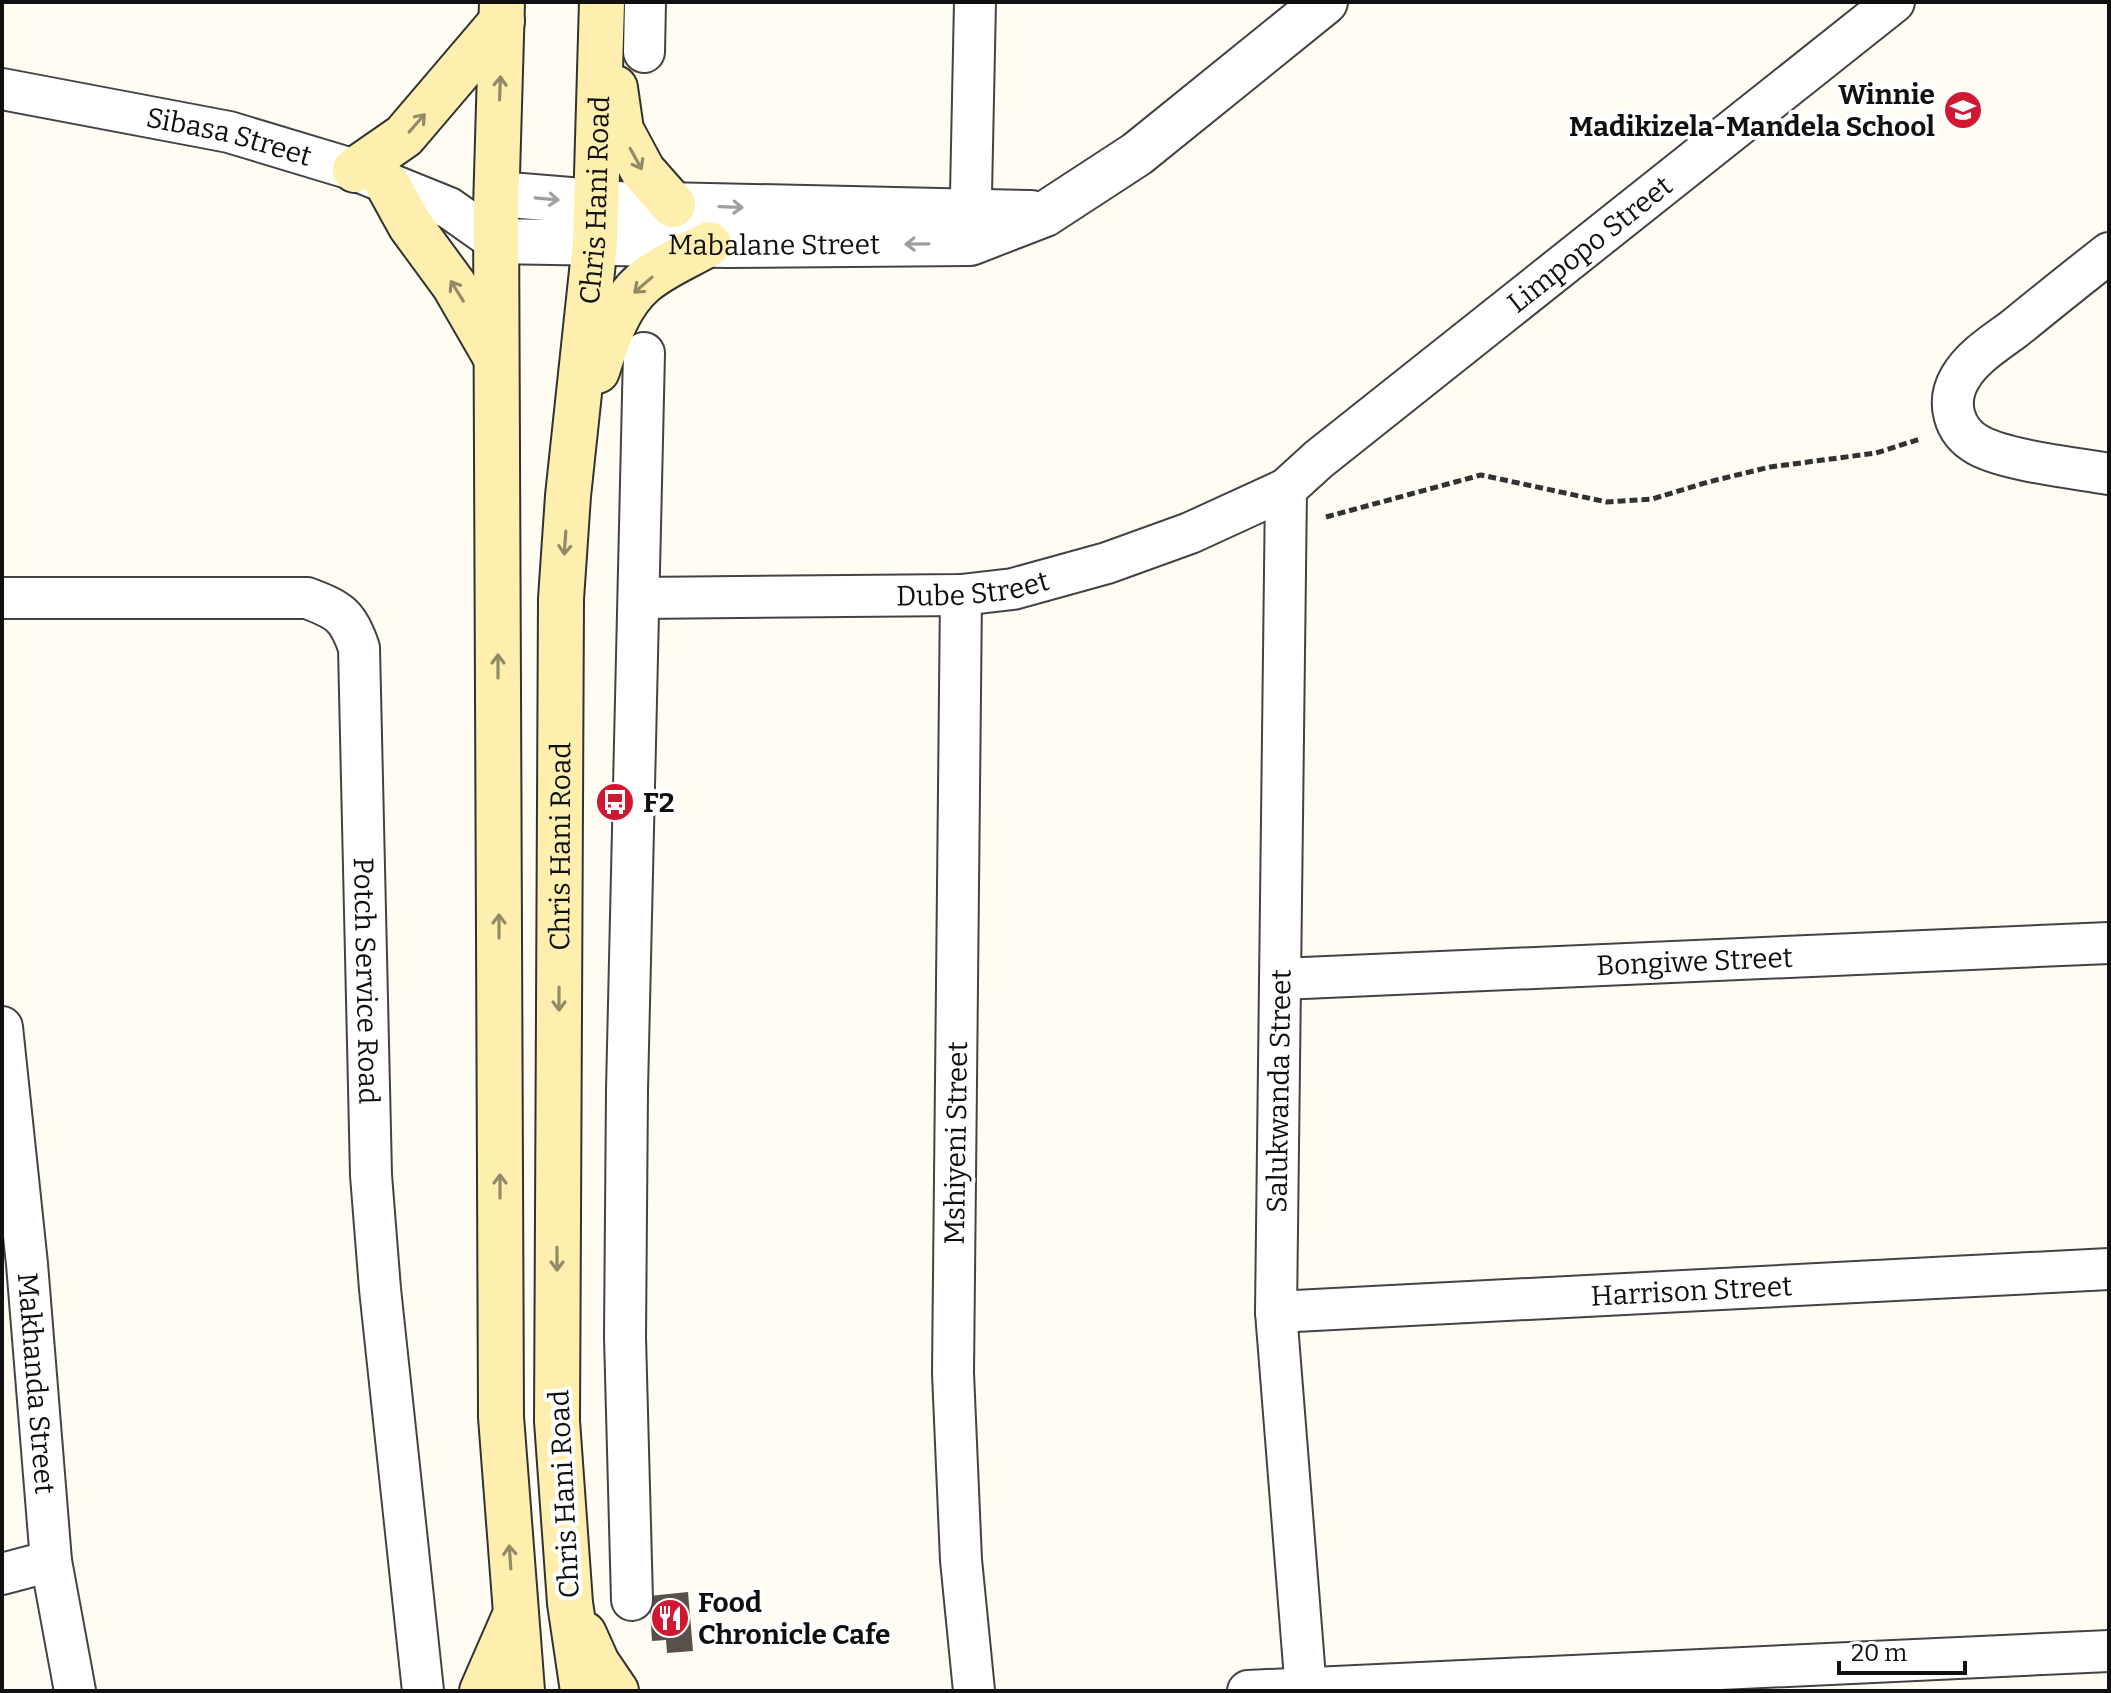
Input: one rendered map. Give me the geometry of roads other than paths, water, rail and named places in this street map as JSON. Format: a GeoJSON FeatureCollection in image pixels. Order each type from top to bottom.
{"type":"FeatureCollection","features":[{"type":"Feature","properties":{"kind":"main road"},"geometry":{"type":"LineString","coordinates":[[603,2],[621,130],[643,171],[673,205]]}},
{"type":"Feature","properties":{"kind":"main road","name":"Chris Hani Road"},"geometry":{"type":"LineString","coordinates":[[583,1691],[570,1603],[557,1421],[561,599],[568,496],[596,223],[603,2]]}},
{"type":"Feature","properties":{"kind":"main road"},"geometry":{"type":"LineString","coordinates":[[497,358],[454,285],[372,178],[502,11]]}},
{"type":"Feature","properties":{"kind":"main road","name":"Chris Hani Road"},"geometry":{"type":"LineString","coordinates":[[502,11],[496,241],[501,1417],[522,1691]]}},
{"type":"Feature","properties":{"kind":"main road"},"geometry":{"type":"LineString","coordinates":[[568,496],[593,384],[607,341],[626,301],[643,283],[709,244]]}},
{"type":"Feature","properties":{"kind":"main road"},"geometry":{"type":"LineString","coordinates":[[570,1603],[597,1663],[616,1691]]}},
{"type":"Feature","properties":{"kind":"main road"},"geometry":{"type":"LineString","coordinates":[[482,1691],[514,1617]]}},
{"type":"Feature","properties":{"kind":"street"},"geometry":{"type":"LineString","coordinates":[[644,52],[645,2]]}},
{"type":"Feature","properties":{"kind":"street"},"geometry":{"type":"LineString","coordinates":[[970,226],[975,2]]}},
{"type":"Feature","properties":{"kind":"street","name":"Mabalane Street"},"geometry":{"type":"LineString","coordinates":[[497,194],[596,223],[709,244],[970,226],[1045,214],[1137,154],[1325,2]]}},
{"type":"Feature","properties":{"kind":"street","name":"Limpopo Street"},"geometry":{"type":"LineString","coordinates":[[1286,489],[1319,459],[1894,2]]}},
{"type":"Feature","properties":{"kind":"street","name":"Sibasa Street"},"geometry":{"type":"LineString","coordinates":[[2,89],[229,132],[372,178],[449,208],[496,241]]}},
{"type":"Feature","properties":{"kind":"street"},"geometry":{"type":"LineString","coordinates":[[449,208],[497,194]]}},
{"type":"Feature","properties":{"kind":"street","name":"Mabalane Street"},"geometry":{"type":"LineString","coordinates":[[496,241],[673,205],[970,226]]}},
{"type":"Feature","properties":{"kind":"street"},"geometry":{"type":"LineString","coordinates":[[2109,253],[1974,360],[1956,386],[1955,416],[1971,441],[1992,450],[2109,474]]}},
{"type":"Feature","properties":{"kind":"street"},"geometry":{"type":"LineString","coordinates":[[632,1600],[626,1291],[627,1090],[644,353]]}},
{"type":"Feature","properties":{"kind":"street","name":"Salukwanda Street"},"geometry":{"type":"LineString","coordinates":[[1286,489],[1276,1312],[1306,1689]]}},
{"type":"Feature","properties":{"kind":"street","name":"Dube Street"},"geometry":{"type":"LineString","coordinates":[[639,598],[961,595],[1013,589],[1107,563],[1190,533],[1286,489]]}},
{"type":"Feature","properties":{"kind":"street","name":"Mshiyeni Street"},"geometry":{"type":"LineString","coordinates":[[961,595],[953,1373],[961,1560],[974,1691]]}},
{"type":"Feature","properties":{"kind":"street","name":"Potch Service Road"},"geometry":{"type":"LineString","coordinates":[[2,598],[307,598],[340,612],[351,624],[359,648],[371,1175],[380,1289],[423,1691]]}},
{"type":"Feature","properties":{"kind":"street","name":"Bongiwe Street"},"geometry":{"type":"LineString","coordinates":[[1281,979],[2109,943]]}},
{"type":"Feature","properties":{"kind":"street","name":"Makhanda Street"},"geometry":{"type":"LineString","coordinates":[[2,1027],[14,1265],[51,1561],[75,1691]]}},
{"type":"Feature","properties":{"kind":"street","name":"Harrison Street"},"geometry":{"type":"LineString","coordinates":[[1276,1312],[2109,1269]]}},
{"type":"Feature","properties":{"kind":"street"},"geometry":{"type":"LineString","coordinates":[[2,1574],[51,1561]]}},
{"type":"Feature","properties":{"kind":"street"},"geometry":{"type":"LineString","coordinates":[[1248,1691],[2109,1651]]}},
{"type":"Feature","properties":{"kind":"place","name":"Winnie Madikizela-Mandela School"},"geometry":{"type":"Point","coordinates":[1963,110]}},
{"type":"Feature","properties":{"kind":"place","name":"F2"},"geometry":{"type":"Point","coordinates":[615,802]}},
{"type":"Feature","properties":{"kind":"place","name":"Food Chronicle Cafe"},"geometry":{"type":"Point","coordinates":[670,1618]}}]}
